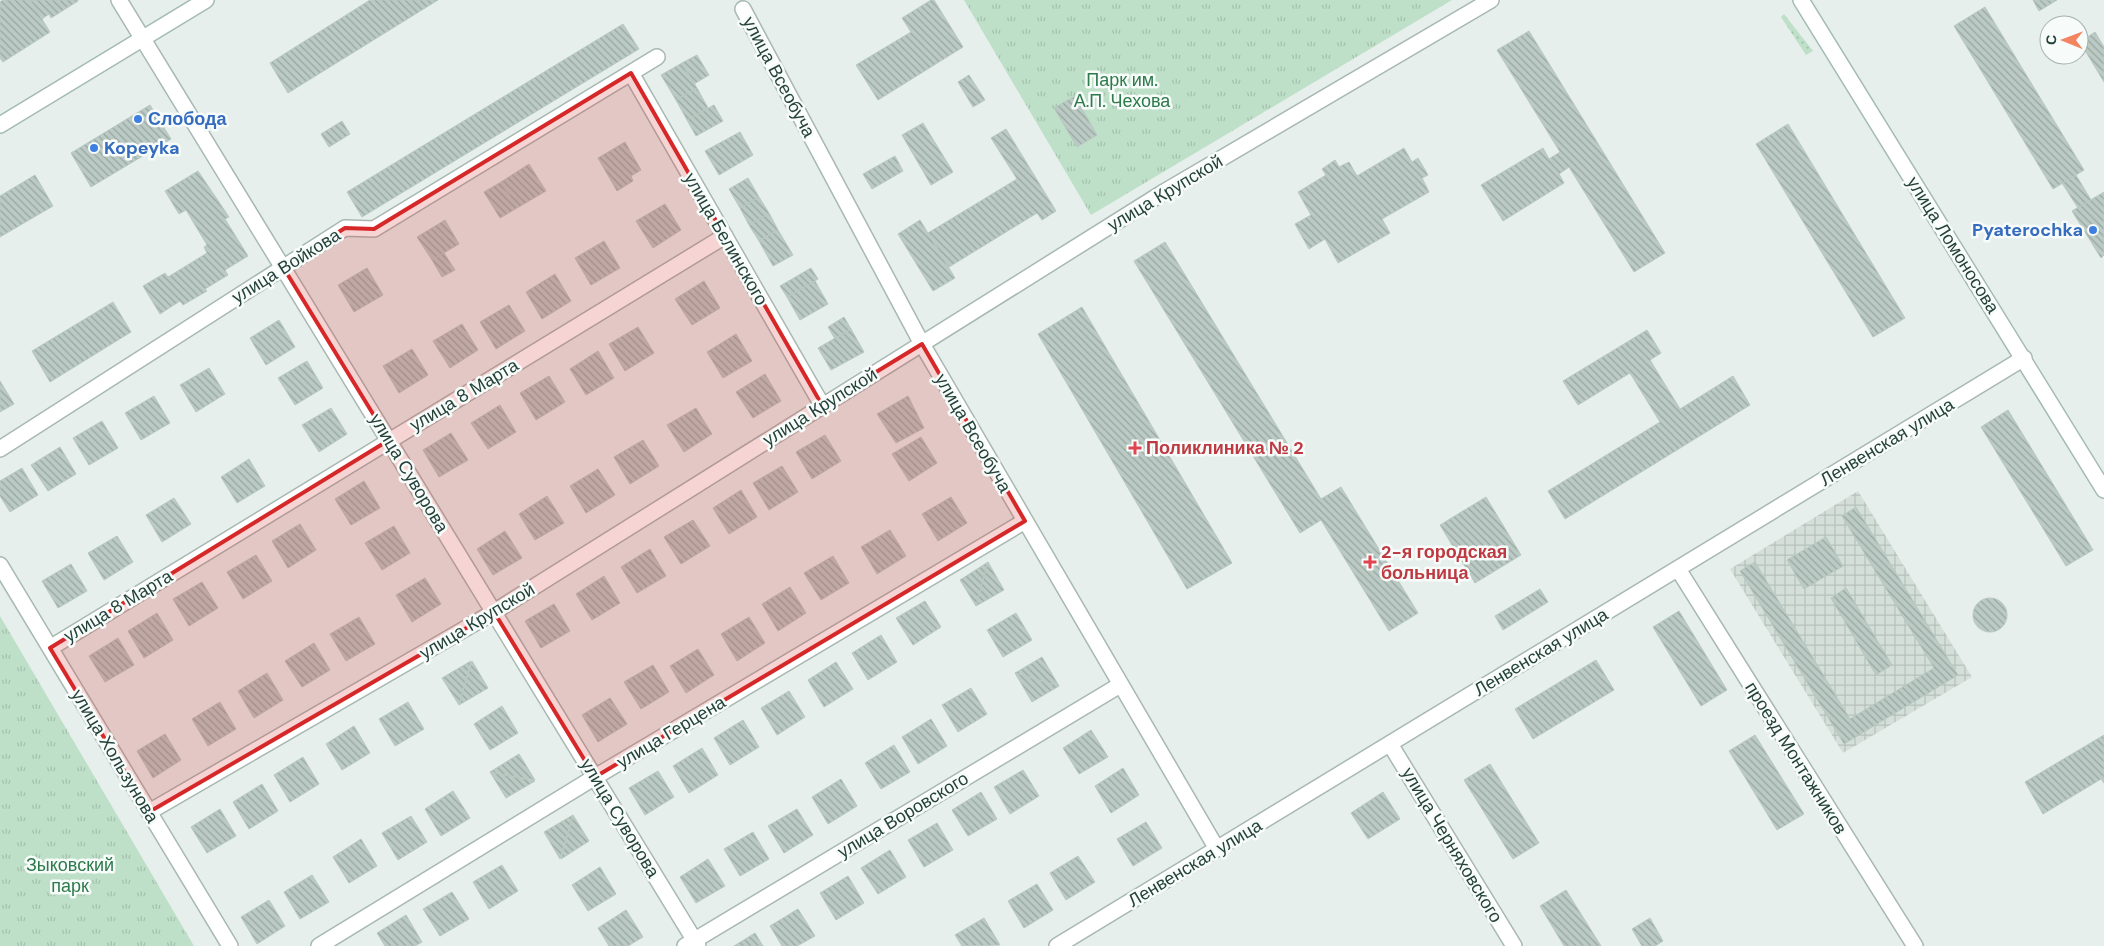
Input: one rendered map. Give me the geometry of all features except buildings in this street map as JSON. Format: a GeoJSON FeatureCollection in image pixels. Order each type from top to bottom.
{"type":"FeatureCollection","features":[{"type":"Feature","properties":{"kind":"street","name":"улица Суворова"},"geometry":{"type":"LineString","coordinates":[[119,0],[595,777],[693,944]]}},
{"type":"Feature","properties":{"kind":"street"},"geometry":{"type":"LineString","coordinates":[[0,125],[206,0]]}},
{"type":"Feature","properties":{"kind":"street","name":"улица Крупской"},"geometry":{"type":"LineString","coordinates":[[149,812],[494,612],[1164,192],[1491,0]]}},
{"type":"Feature","properties":{"kind":"street","name":"улица Ломоносова"},"geometry":{"type":"LineString","coordinates":[[1802,0],[2104,490]]}},
{"type":"Feature","properties":{"kind":"street","name":"улица Всеобуча"},"geometry":{"type":"LineString","coordinates":[[743,9],[922,344],[1217,849]]}},
{"type":"Feature","properties":{"kind":"street","name":"улица Войкова"},"geometry":{"type":"LineString","coordinates":[[0,449],[345,228],[374,229],[657,57]]}},
{"type":"Feature","properties":{"kind":"street","name":"улица Белинского"},"geometry":{"type":"LineString","coordinates":[[631,73],[822,405]]}},
{"type":"Feature","properties":{"kind":"street","name":"улица 8 Марта"},"geometry":{"type":"LineString","coordinates":[[50,648],[725,236]]}},
{"type":"Feature","properties":{"kind":"street","name":"Ленвенская улица"},"geometry":{"type":"LineString","coordinates":[[1058,946],[2024,358]]}},
{"type":"Feature","properties":{"kind":"street","name":"улица Герцена"},"geometry":{"type":"LineString","coordinates":[[319,946],[595,777],[1025,521]]}},
{"type":"Feature","properties":{"kind":"street","name":"улица Хользунова"},"geometry":{"type":"LineString","coordinates":[[0,565],[230,946]]}},
{"type":"Feature","properties":{"kind":"street","name":"проезд Монтажников"},"geometry":{"type":"LineString","coordinates":[[1678,569],[1915,946]]}},
{"type":"Feature","properties":{"kind":"street","name":"улица Воровского"},"geometry":{"type":"LineString","coordinates":[[693,944],[1120,685]]}},
{"type":"Feature","properties":{"kind":"street","name":"улица Черняховского"},"geometry":{"type":"LineString","coordinates":[[1390,744],[1514,946]]}},
{"type":"Feature","properties":{"kind":"highlighted area"},"geometry":{"type":"Polygon","coordinates":[[[631,73],[822,405],[922,344],[1025,521],[595,777],[494,612],[149,812],[50,648],[389,440],[283,267],[345,228],[374,229],[631,73]]]}},
{"type":"Feature","properties":{"kind":"shaded area"},"geometry":{"type":"Polygon","coordinates":[[[1858,491],[1972,677],[1843,753],[1730,569],[1858,491]]]}},
{"type":"Feature","properties":{"kind":"green space","name":"Парк им. А.П. Чехова"},"geometry":{"type":"Polygon","coordinates":[[[964,0],[1452,0],[1091,215],[964,0]]]}},
{"type":"Feature","properties":{"kind":"green space"},"geometry":{"type":"Polygon","coordinates":[[[1784,14],[1813,51],[1806,55],[1781,17],[1784,14]]]}},
{"type":"Feature","properties":{"kind":"green space","name":"Зыковский парк"},"geometry":{"type":"Polygon","coordinates":[[[0,616],[194,946],[0,946],[0,616]]]}},
{"type":"Feature","properties":{"kind":"place","name":"Слобода"},"geometry":{"type":"Point","coordinates":[138,119]}},
{"type":"Feature","properties":{"kind":"place","name":"Kopeyka"},"geometry":{"type":"Point","coordinates":[94,148]}},
{"type":"Feature","properties":{"kind":"place","name":"Pyaterochka"},"geometry":{"type":"Point","coordinates":[2093,230]}},
{"type":"Feature","properties":{"kind":"place","name":"Поликлиника № 2"},"geometry":{"type":"Point","coordinates":[1135,448]}},
{"type":"Feature","properties":{"kind":"place","name":"2-я городская больница"},"geometry":{"type":"Point","coordinates":[1370,562]}}]}
